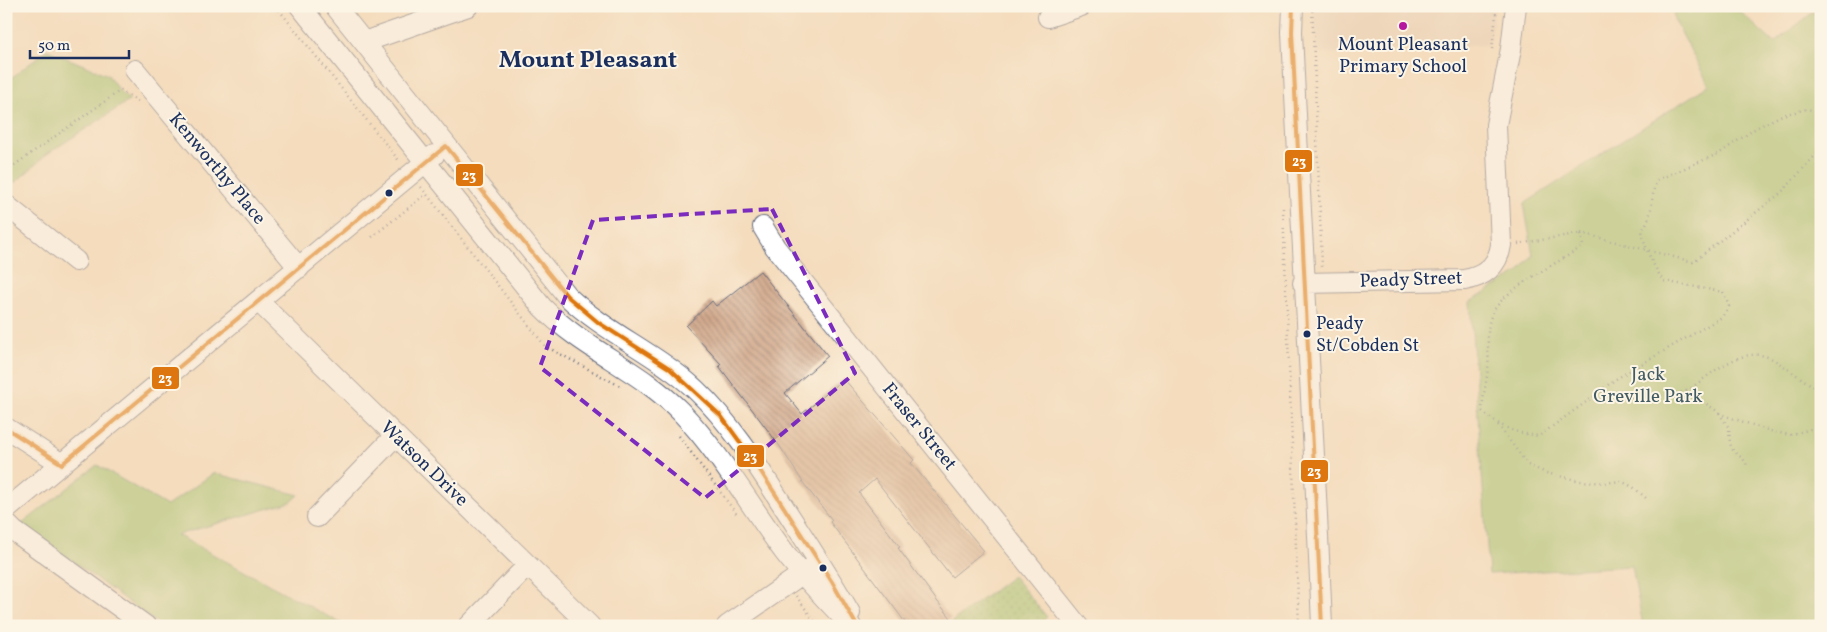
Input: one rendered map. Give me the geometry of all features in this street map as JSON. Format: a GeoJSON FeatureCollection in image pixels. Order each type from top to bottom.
{"type":"FeatureCollection","features":[{"type":"Feature","properties":{"kind":"street"},"geometry":{"type":"LineString","coordinates":[[300,6],[418,168],[554,320],[585,345],[643,380],[689,421],[794,578],[852,626]]}},
{"type":"Feature","properties":{"kind":"street"},"geometry":{"type":"LineString","coordinates":[[335,6],[567,296],[599,324],[669,368],[708,402],[748,452],[819,562],[857,626]]}},
{"type":"Feature","properties":{"kind":"street"},"geometry":{"type":"LineString","coordinates":[[364,42],[468,6]]}},
{"type":"Feature","properties":{"kind":"street"},"geometry":{"type":"LineString","coordinates":[[1048,17],[1081,6]]}},
{"type":"Feature","properties":{"kind":"street"},"geometry":{"type":"LineString","coordinates":[[1293,6],[1292,32],[1303,283],[1312,410],[1322,626]]}},
{"type":"Feature","properties":{"kind":"street"},"geometry":{"type":"LineString","coordinates":[[1501,245],[1496,125],[1511,49],[1516,6]]}},
{"type":"Feature","properties":{"kind":"street","name":"Kenworthy Place"},"geometry":{"type":"LineString","coordinates":[[134,70],[299,268]]}},
{"type":"Feature","properties":{"kind":"street"},"geometry":{"type":"LineString","coordinates":[[6,510],[446,146]]}},
{"type":"Feature","properties":{"kind":"street"},"geometry":{"type":"LineString","coordinates":[[6,205],[76,261]]}},
{"type":"Feature","properties":{"kind":"street","name":"Fraser Street"},"geometry":{"type":"LineString","coordinates":[[763,227],[775,247],[1078,626]]}},
{"type":"Feature","properties":{"kind":"street","name":"Peady Street"},"geometry":{"type":"LineString","coordinates":[[1303,283],[1471,279],[1491,268],[1497,260],[1501,245]]}},
{"type":"Feature","properties":{"kind":"street","name":"Watson Drive"},"geometry":{"type":"LineString","coordinates":[[258,302],[590,626]]}},
{"type":"Feature","properties":{"kind":"street"},"geometry":{"type":"LineString","coordinates":[[6,428],[62,464]]}},
{"type":"Feature","properties":{"kind":"street"},"geometry":{"type":"LineString","coordinates":[[317,517],[395,436]]}},
{"type":"Feature","properties":{"kind":"street"},"geometry":{"type":"LineString","coordinates":[[6,523],[14,531],[146,626]]}},
{"type":"Feature","properties":{"kind":"street"},"geometry":{"type":"LineString","coordinates":[[727,626],[819,562]]}},
{"type":"Feature","properties":{"kind":"street"},"geometry":{"type":"LineString","coordinates":[[469,626],[528,565]]}},
{"type":"Feature","properties":{"kind":"path"},"geometry":{"type":"LineString","coordinates":[[276,6],[418,168],[426,194],[545,346],[628,391]]}},
{"type":"Feature","properties":{"kind":"path"},"geometry":{"type":"LineString","coordinates":[[1312,6],[1322,272]]}},
{"type":"Feature","properties":{"kind":"path"},"geometry":{"type":"LineString","coordinates":[[1492,49],[1497,6]]}},
{"type":"Feature","properties":{"kind":"path"},"geometry":{"type":"LineString","coordinates":[[6,171],[121,90],[144,106]]}},
{"type":"Feature","properties":{"kind":"path"},"geometry":{"type":"LineString","coordinates":[[1497,424],[1516,433],[1539,436],[1616,379],[1722,317],[1729,306],[1723,292],[1663,281],[1646,250],[1642,230],[1651,219],[1652,193],[1657,180],[1720,153],[1756,128],[1782,115],[1807,109],[1821,112]]}},
{"type":"Feature","properties":{"kind":"path"},"geometry":{"type":"LineString","coordinates":[[1501,245],[1528,244],[1581,233],[1693,262],[1782,192],[1821,149]]}},
{"type":"Feature","properties":{"kind":"path"},"geometry":{"type":"LineString","coordinates":[[372,237],[426,194]]}},
{"type":"Feature","properties":{"kind":"path"},"geometry":{"type":"LineString","coordinates":[[1283,206],[1299,626]]}},
{"type":"Feature","properties":{"kind":"path"},"geometry":{"type":"LineString","coordinates":[[1581,233],[1582,246],[1511,291],[1492,312],[1488,333],[1488,371],[1483,391],[1482,411],[1497,424],[1528,465],[1546,473],[1581,481],[1604,483],[1622,481],[1646,498]]}},
{"type":"Feature","properties":{"kind":"path"},"geometry":{"type":"LineString","coordinates":[[1600,392],[1632,397],[1669,395],[1687,391],[1727,363],[1751,353],[1774,360],[1797,377],[1818,389],[1821,396]]}},
{"type":"Feature","properties":{"kind":"path"},"geometry":{"type":"LineString","coordinates":[[1687,391],[1718,411],[1770,430],[1790,435],[1821,426]]}},
{"type":"Feature","properties":{"kind":"path"},"geometry":{"type":"LineString","coordinates":[[1718,411],[1729,428],[1730,444],[1733,450],[1746,462],[1746,467]]}},
{"type":"Feature","properties":{"kind":"path"},"geometry":{"type":"LineString","coordinates":[[678,436],[741,521]]}},
{"type":"Feature","properties":{"kind":"path"},"geometry":{"type":"LineString","coordinates":[[794,578],[818,626]]}},
{"type":"Feature","properties":{"kind":"highlighted area"},"geometry":{"type":"Polygon","coordinates":[[[772,209],[855,373],[705,498],[540,367],[593,220],[772,209]]]}},
{"type":"Feature","properties":{"kind":"shaded area","name":"Mount Pleasant Primary School"},"geometry":{"type":"Polygon","coordinates":[[[1313,6],[1495,6],[1490,45],[1316,54],[1313,6]]]}},
{"type":"Feature","properties":{"kind":"green space","name":"Jack Greville Park"},"geometry":{"type":"Polygon","coordinates":[[[1673,6],[1734,6],[1774,43],[1821,6],[1821,626],[1643,626],[1632,566],[1489,574],[1470,302],[1519,272],[1533,255],[1524,204],[1709,85],[1674,19],[1673,6]]]}},
{"type":"Feature","properties":{"kind":"green space"},"geometry":{"type":"Polygon","coordinates":[[[47,50],[108,75],[121,93],[130,100],[47,154],[16,182],[6,180],[6,82],[47,50]]]}},
{"type":"Feature","properties":{"kind":"green space"},"geometry":{"type":"Polygon","coordinates":[[[97,465],[167,506],[214,473],[299,495],[291,502],[177,535],[346,626],[161,626],[22,524],[97,465]]]}},
{"type":"Feature","properties":{"kind":"green space"},"geometry":{"type":"Polygon","coordinates":[[[1013,576],[1047,617],[1037,626],[946,626],[1013,576]]]}},
{"type":"Feature","properties":{"kind":"building"},"geometry":{"type":"Polygon","coordinates":[[[760,271],[828,356],[785,393],[802,414],[844,379],[914,460],[911,463],[984,551],[952,577],[875,479],[859,493],[951,618],[942,626],[908,626],[830,522],[832,520],[804,484],[779,445],[719,366],[721,364],[686,326],[712,301],[716,306],[760,271]]]}},
{"type":"Feature","properties":{"kind":"transit line","name":"23"},"geometry":{"type":"LineString","coordinates":[[1293,6],[1292,32],[1322,626]]}},
{"type":"Feature","properties":{"kind":"transit line","name":"23"},"geometry":{"type":"LineString","coordinates":[[6,428],[62,464],[446,146],[567,296],[599,323],[669,368],[721,416],[756,464],[832,582],[857,626]]}},
{"type":"Feature","properties":{"kind":"place","name":"Mount Pleasant Primary School"},"geometry":{"type":"Point","coordinates":[1403,26]}},
{"type":"Feature","properties":{"kind":"place","name":"Peady St/Cobden St"},"geometry":{"type":"Point","coordinates":[1307,334]}},
{"type":"Feature","properties":{"kind":"district","name":"Mount Pleasant"},"geometry":{"type":"Point","coordinates":[588,61]}}]}
